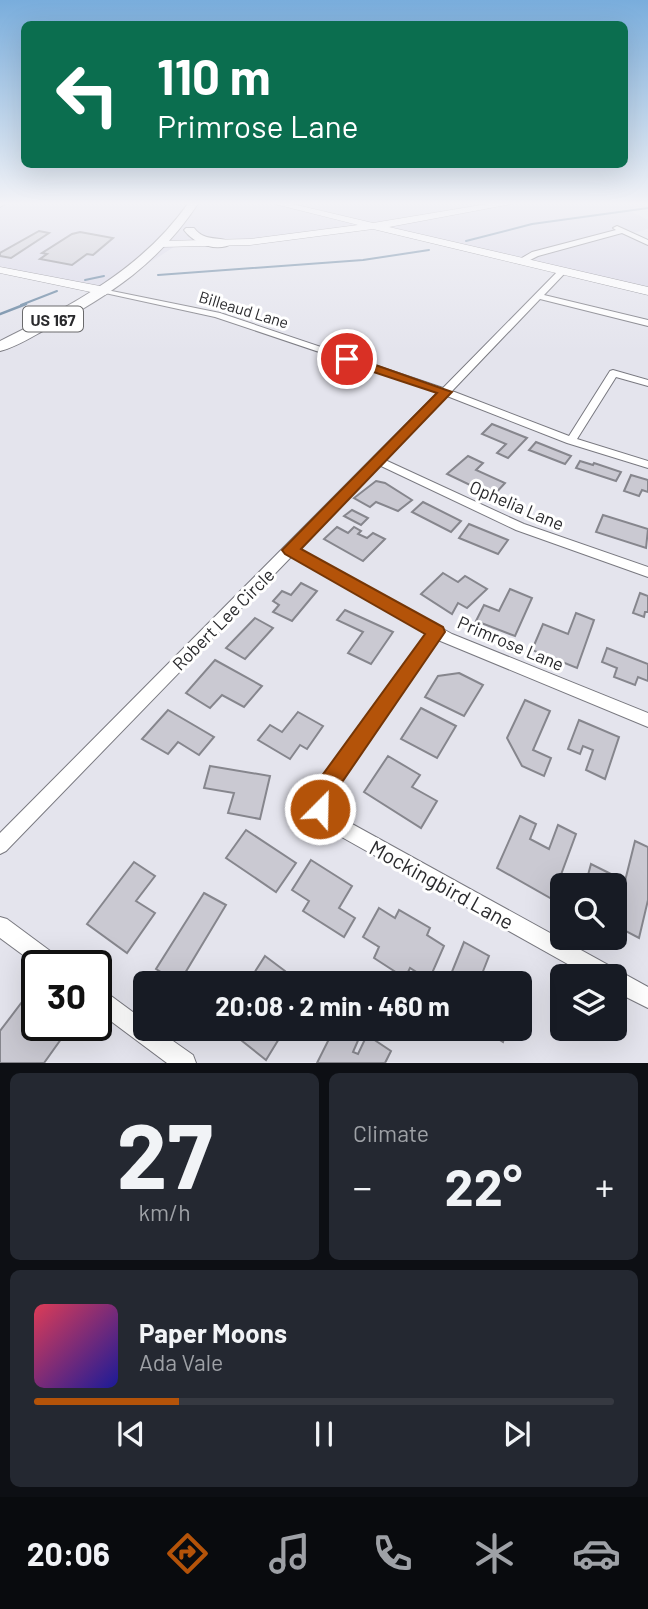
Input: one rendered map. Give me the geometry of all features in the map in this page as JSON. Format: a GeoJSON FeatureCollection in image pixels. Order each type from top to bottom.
{"type":"FeatureCollection","features":[{"type":"Feature","properties":{"kind":"main road","name":"US 167"},"geometry":{"type":"LineString","coordinates":[[105,291],[152,252]]}},
{"type":"Feature","properties":{"kind":"main road","name":"US 167"},"geometry":{"type":"LineString","coordinates":[[0,347],[129,281],[168,252]]}},
{"type":"Feature","properties":{"kind":"street"},"geometry":{"type":"LineString","coordinates":[[476,252],[648,291]]}},
{"type":"Feature","properties":{"kind":"street"},"geometry":{"type":"LineString","coordinates":[[519,262],[544,252]]}},
{"type":"Feature","properties":{"kind":"street"},"geometry":{"type":"LineString","coordinates":[[0,270],[105,291]]}},
{"type":"Feature","properties":{"kind":"street","name":"Robert Lee Circle"},"geometry":{"type":"LineString","coordinates":[[0,845],[562,272]]}},
{"type":"Feature","properties":{"kind":"street","name":"Billeaud Lane"},"geometry":{"type":"LineString","coordinates":[[105,291],[217,315],[446,392],[572,441],[648,465]]}},
{"type":"Feature","properties":{"kind":"street"},"geometry":{"type":"LineString","coordinates":[[539,296],[648,323]]}},
{"type":"Feature","properties":{"kind":"street"},"geometry":{"type":"LineString","coordinates":[[572,441],[613,373],[648,383]]}},
{"type":"Feature","properties":{"kind":"street","name":"Ophelia Lane"},"geometry":{"type":"LineString","coordinates":[[377,460],[520,527],[648,572]]}},
{"type":"Feature","properties":{"kind":"street","name":"Primrose Lane"},"geometry":{"type":"LineString","coordinates":[[290,550],[436,632],[648,720]]}},
{"type":"Feature","properties":{"kind":"street","name":"Mockingbird Lane"},"geometry":{"type":"LineString","coordinates":[[436,632],[328,784],[321,795],[320,809],[328,820],[586,964]]}},
{"type":"Feature","properties":{"kind":"street"},"geometry":{"type":"LineString","coordinates":[[0,926],[32,950]]}},
{"type":"Feature","properties":{"kind":"street"},"geometry":{"type":"LineString","coordinates":[[627,987],[648,998]]}},
{"type":"Feature","properties":{"kind":"street"},"geometry":{"type":"LineString","coordinates":[[112,1009],[185,1063]]}},
{"type":"Feature","properties":{"kind":"shaded area"},"geometry":{"type":"Polygon","coordinates":[[[0,252],[167,252],[105,291],[0,266],[0,252]]]}},
{"type":"Feature","properties":{"kind":"shaded area"},"geometry":{"type":"Polygon","coordinates":[[[486,252],[648,252],[648,287],[486,252]]]}},
{"type":"Feature","properties":{"kind":"building"},"geometry":{"type":"Polygon","coordinates":[[[21,252],[11,258],[0,256],[0,253],[21,252]]]}},
{"type":"Feature","properties":{"kind":"building"},"geometry":{"type":"Polygon","coordinates":[[[97,252],[93,255],[87,254],[72,265],[40,259],[47,254],[42,253],[97,252]]]}},
{"type":"Feature","properties":{"kind":"building"},"geometry":{"type":"Polygon","coordinates":[[[492,424],[527,438],[508,458],[497,453],[506,444],[482,434],[492,424]]]}},
{"type":"Feature","properties":{"kind":"building"},"geometry":{"type":"Polygon","coordinates":[[[536,442],[571,456],[565,464],[529,450],[536,442]]]}},
{"type":"Feature","properties":{"kind":"building"},"geometry":{"type":"Polygon","coordinates":[[[468,456],[483,463],[476,470],[505,483],[493,496],[447,474],[468,456]]]}},
{"type":"Feature","properties":{"kind":"building"},"geometry":{"type":"Polygon","coordinates":[[[580,461],[621,472],[616,481],[576,468],[580,461]]]}},
{"type":"Feature","properties":{"kind":"building"},"geometry":{"type":"Polygon","coordinates":[[[631,475],[648,480],[648,492],[642,490],[639,496],[624,491],[631,475]]]}},
{"type":"Feature","properties":{"kind":"building"},"geometry":{"type":"Polygon","coordinates":[[[376,481],[385,483],[412,500],[398,511],[376,502],[370,507],[354,498],[376,481]]]}},
{"type":"Feature","properties":{"kind":"building"},"geometry":{"type":"Polygon","coordinates":[[[423,502],[461,521],[451,532],[412,512],[423,502]]]}},
{"type":"Feature","properties":{"kind":"building"},"geometry":{"type":"Polygon","coordinates":[[[352,510],[368,518],[361,525],[344,516],[352,510]]]}},
{"type":"Feature","properties":{"kind":"building"},"geometry":{"type":"Polygon","coordinates":[[[603,515],[648,529],[646,548],[596,532],[603,515]]]}},
{"type":"Feature","properties":{"kind":"building"},"geometry":{"type":"Polygon","coordinates":[[[469,524],[508,540],[498,554],[459,538],[469,524]]]}},
{"type":"Feature","properties":{"kind":"building"},"geometry":{"type":"Polygon","coordinates":[[[337,527],[348,533],[354,527],[361,531],[358,534],[367,538],[373,533],[385,539],[363,561],[324,539],[337,527]]]}},
{"type":"Feature","properties":{"kind":"building"},"geometry":{"type":"Polygon","coordinates":[[[443,573],[458,582],[465,576],[487,589],[467,608],[458,603],[452,614],[421,594],[443,573]]]}},
{"type":"Feature","properties":{"kind":"building"},"geometry":{"type":"Polygon","coordinates":[[[301,583],[317,591],[292,621],[273,612],[279,605],[273,601],[282,591],[291,595],[301,583]]]}},
{"type":"Feature","properties":{"kind":"building"},"geometry":{"type":"Polygon","coordinates":[[[510,589],[532,598],[515,636],[476,621],[484,605],[499,611],[510,589]]]}},
{"type":"Feature","properties":{"kind":"building"},"geometry":{"type":"Polygon","coordinates":[[[640,593],[648,596],[648,612],[645,612],[644,617],[633,613],[640,593]]]}},
{"type":"Feature","properties":{"kind":"building"},"geometry":{"type":"Polygon","coordinates":[[[345,610],[393,632],[371,664],[348,653],[363,632],[337,620],[345,610]]]}},
{"type":"Feature","properties":{"kind":"building"},"geometry":{"type":"Polygon","coordinates":[[[576,613],[594,620],[577,668],[532,650],[543,624],[568,634],[576,613]]]}},
{"type":"Feature","properties":{"kind":"building"},"geometry":{"type":"Polygon","coordinates":[[[255,618],[273,628],[245,659],[226,648],[255,618]]]}},
{"type":"Feature","properties":{"kind":"building"},"geometry":{"type":"Polygon","coordinates":[[[607,648],[648,664],[648,681],[638,677],[635,685],[614,677],[617,668],[602,662],[607,648]]]}},
{"type":"Feature","properties":{"kind":"building"},"geometry":{"type":"Polygon","coordinates":[[[215,660],[262,686],[244,707],[222,695],[210,708],[186,693],[215,660]]]}},
{"type":"Feature","properties":{"kind":"building"},"geometry":{"type":"Polygon","coordinates":[[[459,673],[483,685],[464,716],[425,697],[438,676],[459,673]]]}},
{"type":"Feature","properties":{"kind":"building"},"geometry":{"type":"Polygon","coordinates":[[[525,700],[550,711],[533,750],[551,758],[544,776],[522,766],[507,738],[525,700]]]}},
{"type":"Feature","properties":{"kind":"building"},"geometry":{"type":"Polygon","coordinates":[[[421,708],[456,726],[437,758],[401,739],[421,708]]]}},
{"type":"Feature","properties":{"kind":"building"},"geometry":{"type":"Polygon","coordinates":[[[168,710],[214,737],[199,755],[178,742],[168,754],[142,739],[168,710]]]}},
{"type":"Feature","properties":{"kind":"building"},"geometry":{"type":"Polygon","coordinates":[[[298,712],[323,726],[307,749],[300,745],[290,759],[258,740],[270,725],[282,732],[298,712]]]}},
{"type":"Feature","properties":{"kind":"building"},"geometry":{"type":"Polygon","coordinates":[[[579,720],[619,737],[605,779],[586,770],[593,750],[583,746],[580,754],[568,749],[579,720]]]}},
{"type":"Feature","properties":{"kind":"building"},"geometry":{"type":"Polygon","coordinates":[[[388,756],[420,775],[412,787],[437,801],[421,828],[364,792],[388,756]]]}},
{"type":"Feature","properties":{"kind":"building"},"geometry":{"type":"Polygon","coordinates":[[[210,766],[270,776],[260,819],[228,813],[234,793],[204,788],[210,766]]]}},
{"type":"Feature","properties":{"kind":"building"},"geometry":{"type":"Polygon","coordinates":[[[520,816],[536,824],[530,839],[549,849],[558,825],[576,834],[562,873],[550,873],[550,898],[497,868],[520,816]]]}},
{"type":"Feature","properties":{"kind":"building"},"geometry":{"type":"Polygon","coordinates":[[[246,830],[296,863],[276,892],[226,858],[246,830]]]}},
{"type":"Feature","properties":{"kind":"building"},"geometry":{"type":"Polygon","coordinates":[[[635,841],[648,847],[648,900],[639,938],[627,932],[627,873],[635,841]]]}},
{"type":"Feature","properties":{"kind":"building"},"geometry":{"type":"Polygon","coordinates":[[[311,860],[352,886],[339,908],[355,918],[344,937],[303,911],[309,901],[292,890],[311,860]]]}},
{"type":"Feature","properties":{"kind":"building"},"geometry":{"type":"Polygon","coordinates":[[[134,862],[155,876],[136,901],[155,913],[127,953],[87,924],[134,862]]]}},
{"type":"Feature","properties":{"kind":"building"},"geometry":{"type":"Polygon","coordinates":[[[591,864],[609,873],[589,873],[591,864]]]}},
{"type":"Feature","properties":{"kind":"building"},"geometry":{"type":"Polygon","coordinates":[[[204,893],[226,905],[186,971],[156,969],[204,893]]]}},
{"type":"Feature","properties":{"kind":"building"},"geometry":{"type":"Polygon","coordinates":[[[379,908],[395,918],[399,910],[430,928],[427,935],[444,946],[433,971],[415,971],[410,968],[408,971],[394,971],[374,958],[379,947],[363,937],[379,908]]]}},
{"type":"Feature","properties":{"kind":"building"},"geometry":{"type":"Polygon","coordinates":[[[464,942],[489,956],[483,971],[452,971],[464,942]]]}},
{"type":"Feature","properties":{"kind":"building"},"geometry":{"type":"Polygon","coordinates":[[[265,956],[285,971],[255,971],[265,956]]]}},
{"type":"Feature","properties":{"kind":"building"},"geometry":{"type":"Polygon","coordinates":[[[21,1003],[21,1041],[60,1041],[44,1063],[0,1063],[0,1031],[21,1003]]]}},
{"type":"Feature","properties":{"kind":"building"},"geometry":{"type":"Polygon","coordinates":[[[242,1041],[278,1041],[266,1060],[242,1041]]]}},
{"type":"Feature","properties":{"kind":"building"},"geometry":{"type":"Polygon","coordinates":[[[328,1041],[358,1041],[353,1052],[358,1054],[364,1041],[376,1041],[391,1051],[385,1063],[317,1063],[328,1041]]]}},
{"type":"Feature","properties":{"kind":"waterway"},"geometry":{"type":"LineString","coordinates":[[158,275],[363,260],[418,252]]}},
{"type":"Feature","properties":{"kind":"waterway"},"geometry":{"type":"LineString","coordinates":[[85,280],[104,276]]}},
{"type":"Feature","properties":{"kind":"waterway"},"geometry":{"type":"LineString","coordinates":[[21,305],[57,291]]}},
{"type":"Feature","properties":{"kind":"waterway"},"geometry":{"type":"LineString","coordinates":[[0,314],[26,304]]}},
{"type":"Feature","properties":{"kind":"route"},"geometry":{"type":"LineString","coordinates":[[320,809],[321,795],[328,784],[436,632],[314,561],[290,550],[446,392],[347,359]]}}]}
